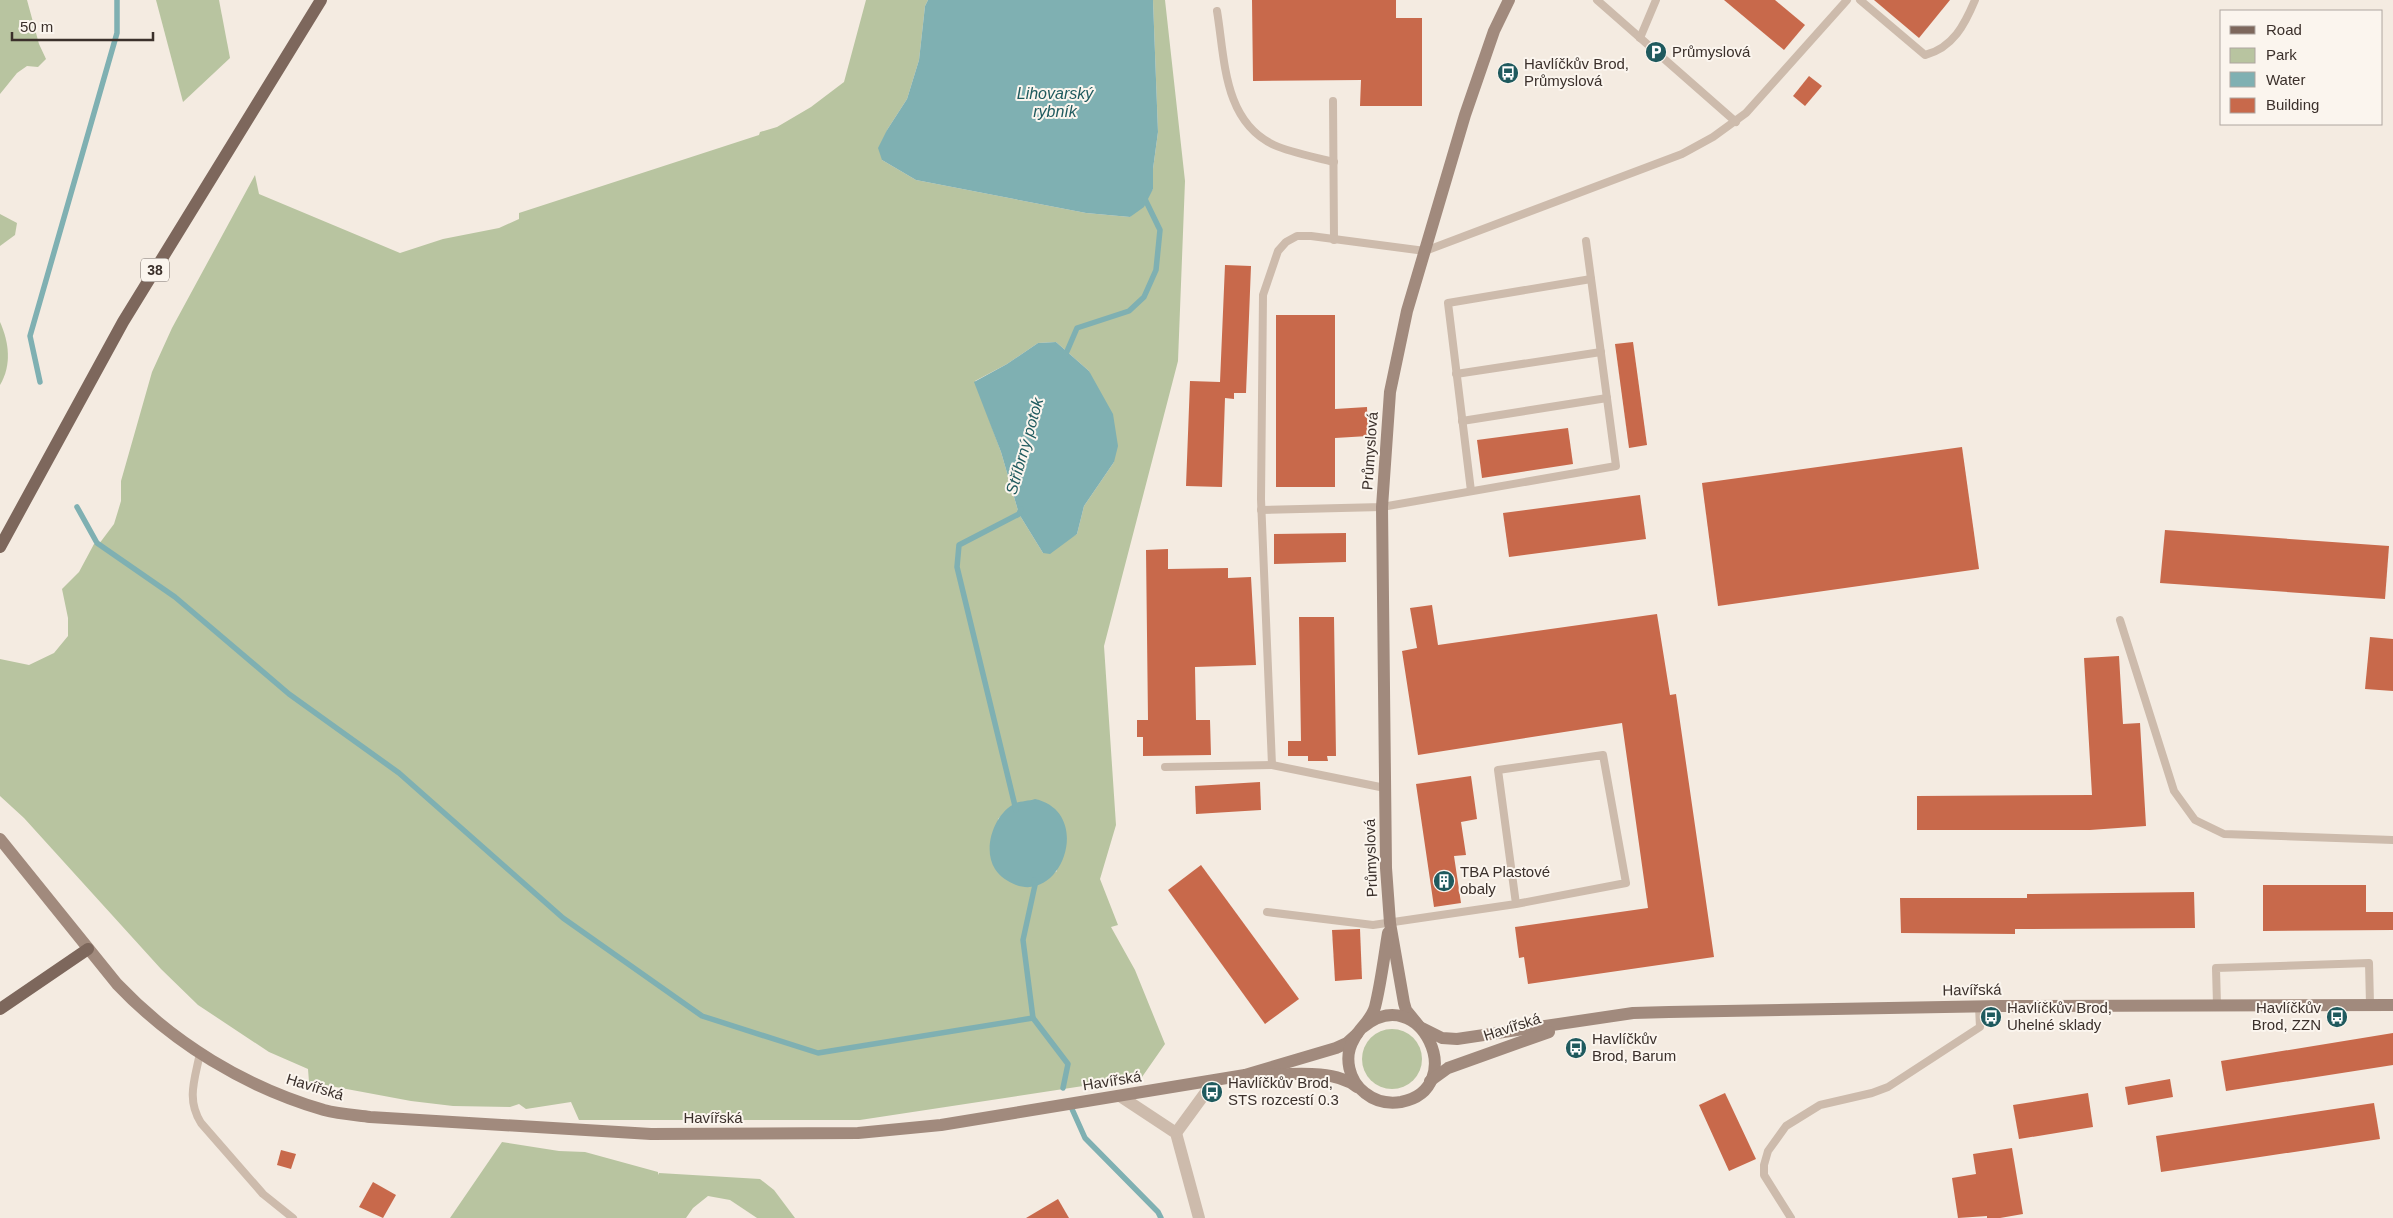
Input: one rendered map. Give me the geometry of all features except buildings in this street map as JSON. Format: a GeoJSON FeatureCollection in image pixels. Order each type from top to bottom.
{"type":"FeatureCollection","features":[{"type":"Feature","properties":{"kind":"main road","name":"38"},"geometry":{"type":"LineString","coordinates":[[0,547],[123,322],[322,0]]}},
{"type":"Feature","properties":{"kind":"main road"},"geometry":{"type":"LineString","coordinates":[[0,1010],[88,949]]}},
{"type":"Feature","properties":{"kind":"street","name":"Průmyslová"},"geometry":{"type":"LineString","coordinates":[[1420,1027],[1406,1010],[1404,1003],[1390,923],[1386,868],[1382,507],[1390,392],[1407,311],[1466,115],[1494,31],[1509,0]]}},
{"type":"Feature","properties":{"kind":"street","name":"Havířská"},"geometry":{"type":"LineString","coordinates":[[0,839],[88,949],[134,1002],[195,1050],[253,1082],[326,1110],[370,1117],[456,1124],[651,1134],[858,1133],[941,1125],[1245,1075],[1342,1046],[1372,1021],[1388,1016],[1404,1018],[1442,1038],[1457,1039],[1632,1013],[1979,1006],[2393,1005]]}},
{"type":"Feature","properties":{"kind":"street","name":"Průmyslová"},"geometry":{"type":"LineString","coordinates":[[1360,1031],[1375,1007],[1390,923]]}},
{"type":"Feature","properties":{"kind":"street","name":"Havířská"},"geometry":{"type":"LineString","coordinates":[[1245,1075],[1330,1076],[1346,1079],[1374,1099],[1395,1103],[1412,1098],[1441,1072],[1463,1061],[1582,1021]]}},
{"type":"Feature","properties":{"kind":"street"},"geometry":{"type":"LineString","coordinates":[[1420,1027],[1430,1040],[1435,1055],[1434,1070],[1428,1083]]}},
{"type":"Feature","properties":{"kind":"street"},"geometry":{"type":"LineString","coordinates":[[1360,1031],[1350,1050],[1348,1062],[1353,1078],[1360,1089]]}},
{"type":"Feature","properties":{"kind":"street"},"geometry":{"type":"LineString","coordinates":[[1176,1133],[1214,1080]]}},
{"type":"Feature","properties":{"kind":"street"},"geometry":{"type":"LineString","coordinates":[[1120,1096],[1176,1133],[1199,1218]]}},
{"type":"Feature","properties":{"kind":"lane"},"geometry":{"type":"LineString","coordinates":[[1597,0],[1736,122]]}},
{"type":"Feature","properties":{"kind":"lane"},"geometry":{"type":"LineString","coordinates":[[1640,38],[1656,0]]}},
{"type":"Feature","properties":{"kind":"lane"},"geometry":{"type":"LineString","coordinates":[[1272,765],[1261,510],[1263,295],[1278,252],[1286,242],[1297,236],[1425,251],[1682,154],[1713,137],[1746,113],[1847,0]]}},
{"type":"Feature","properties":{"kind":"lane"},"geometry":{"type":"LineString","coordinates":[[1860,0],[1925,55],[1938,52],[1950,42],[1965,24],[1975,0]]}},
{"type":"Feature","properties":{"kind":"lane"},"geometry":{"type":"LineString","coordinates":[[1216,11],[1231,96],[1243,121],[1264,139],[1276,146],[1334,162]]}},
{"type":"Feature","properties":{"kind":"lane"},"geometry":{"type":"LineString","coordinates":[[1333,101],[1334,240]]}},
{"type":"Feature","properties":{"kind":"lane"},"geometry":{"type":"LineString","coordinates":[[1261,510],[1382,507],[1616,466],[1586,241]]}},
{"type":"Feature","properties":{"kind":"lane"},"geometry":{"type":"LineString","coordinates":[[1471,491],[1448,303],[1591,279]]}},
{"type":"Feature","properties":{"kind":"lane"},"geometry":{"type":"LineString","coordinates":[[1456,374],[1601,352]]}},
{"type":"Feature","properties":{"kind":"lane"},"geometry":{"type":"LineString","coordinates":[[1462,421],[1607,398]]}},
{"type":"Feature","properties":{"kind":"lane"},"geometry":{"type":"LineString","coordinates":[[2120,620],[2174,791],[2195,820],[2224,834],[2393,840]]}},
{"type":"Feature","properties":{"kind":"lane"},"geometry":{"type":"LineString","coordinates":[[1267,912],[1373,925],[1516,904],[1626,883],[1603,755],[1498,770],[1516,904]]}},
{"type":"Feature","properties":{"kind":"lane"},"geometry":{"type":"LineString","coordinates":[[1165,767],[1272,765],[1385,788]]}},
{"type":"Feature","properties":{"kind":"lane"},"geometry":{"type":"LineString","coordinates":[[2217,1005],[2216,968],[2369,963],[2370,1004]]}},
{"type":"Feature","properties":{"kind":"lane"},"geometry":{"type":"LineString","coordinates":[[1791,1218],[1764,1175],[1764,1165],[1768,1151],[1786,1126],[1820,1105],[1872,1093],[1905,1077],[1980,1027],[1979,1006]]}},
{"type":"Feature","properties":{"kind":"lane"},"geometry":{"type":"LineString","coordinates":[[195,1050],[193,1110],[201,1122],[263,1194],[293,1218]]}},
{"type":"Feature","properties":{"kind":"green space"},"geometry":{"type":"Polygon","coordinates":[[[0,0],[27,0],[39,44],[46,59],[38,67],[27,66],[17,73],[0,94],[0,0]]]}},
{"type":"Feature","properties":{"kind":"green space"},"geometry":{"type":"Polygon","coordinates":[[[156,0],[219,0],[230,58],[183,102],[156,0]]]}},
{"type":"Feature","properties":{"kind":"green space"},"geometry":{"type":"Polygon","coordinates":[[[866,0],[928,0],[925,6],[919,60],[907,99],[887,130],[882,160],[916,180],[1086,213],[1130,217],[1153,189],[1153,169],[1158,132],[1153,0],[1165,0],[1185,181],[1178,361],[1104,646],[1116,825],[1100,879],[1118,925],[1111,927],[1135,970],[1165,1044],[1142,1077],[860,1120],[579,1120],[571,1102],[526,1109],[519,1104],[510,1107],[453,1106],[411,1101],[309,1082],[308,1069],[269,1052],[198,1005],[161,969],[24,818],[0,796],[0,659],[29,665],[54,653],[68,636],[68,618],[62,589],[79,572],[94,544],[99,544],[114,524],[121,501],[121,481],[152,372],[172,328],[255,175],[259,194],[400,253],[443,239],[499,228],[519,219],[519,213],[759,135],[760,132],[777,127],[811,107],[844,82],[866,0]],[[1056,342],[1038,343],[1007,364],[975,381],[1001,452],[1019,514],[1043,553],[1077,534],[1084,506],[1114,462],[1089,371],[1056,342]],[[1015,804],[998,819],[1035,885],[1057,871],[1015,804]]]}},
{"type":"Feature","properties":{"kind":"green space"},"geometry":{"type":"Polygon","coordinates":[[[0,214],[17,223],[15,235],[0,246],[0,214]]]}},
{"type":"Feature","properties":{"kind":"green space"},"geometry":{"type":"Polygon","coordinates":[[[0,322],[7,345],[8,362],[0,385],[0,322]]]}},
{"type":"Feature","properties":{"kind":"green space"},"geometry":{"type":"Polygon","coordinates":[[[1392,1029],[1409,1034],[1417,1042],[1422,1059],[1417,1076],[1409,1084],[1392,1089],[1375,1084],[1367,1076],[1362,1059],[1367,1042],[1375,1034],[1392,1029]]]}},
{"type":"Feature","properties":{"kind":"green space"},"geometry":{"type":"Polygon","coordinates":[[[502,1142],[559,1151],[585,1152],[658,1172],[658,1175],[659,1173],[760,1179],[774,1190],[795,1218],[757,1218],[730,1200],[708,1196],[693,1208],[686,1218],[450,1218],[502,1142]]]}},
{"type":"Feature","properties":{"kind":"water","name":"Lihovarský rybník"},"geometry":{"type":"Polygon","coordinates":[[[928,0],[1153,0],[1158,132],[1153,169],[1153,189],[1144,207],[1130,217],[1086,213],[916,180],[882,160],[878,148],[907,99],[919,60],[925,6],[928,0]]]}},
{"type":"Feature","properties":{"kind":"water"},"geometry":{"type":"Polygon","coordinates":[[[1056,342],[1089,371],[1113,414],[1118,446],[1114,462],[1084,506],[1077,534],[1050,554],[1043,553],[1019,514],[1001,452],[974,382],[1007,364],[1038,343],[1056,342]]]}},
{"type":"Feature","properties":{"kind":"water"},"geometry":{"type":"Polygon","coordinates":[[[1035,799],[1053,807],[1063,820],[1067,836],[1065,853],[1058,869],[1047,881],[1033,887],[1016,885],[999,874],[991,861],[990,842],[992,832],[996,823],[1008,808],[1016,803],[1035,799]]]}},
{"type":"Feature","properties":{"kind":"waterway"},"geometry":{"type":"LineString","coordinates":[[40,382],[30,336],[117,33],[117,0]]}},
{"type":"Feature","properties":{"kind":"waterway","name":"Stříbrný potok"},"geometry":{"type":"LineString","coordinates":[[1065,356],[1077,328],[1129,311],[1144,297],[1156,270],[1160,230],[1143,195]]}},
{"type":"Feature","properties":{"kind":"waterway"},"geometry":{"type":"LineString","coordinates":[[77,507],[97,543],[175,597],[289,694],[399,773],[563,918],[702,1016],[818,1053],[1033,1018]]}},
{"type":"Feature","properties":{"kind":"waterway","name":"Stříbrný potok"},"geometry":{"type":"LineString","coordinates":[[1016,810],[957,567],[959,545],[1019,514],[1021,509]]}},
{"type":"Feature","properties":{"kind":"waterway","name":"Stříbrný potok"},"geometry":{"type":"LineString","coordinates":[[1034,880],[1035,885],[1023,940],[1033,1018],[1068,1064],[1063,1088]]}},
{"type":"Feature","properties":{"kind":"waterway","name":"Stříbrný potok"},"geometry":{"type":"LineString","coordinates":[[1072,1109],[1085,1138],[1158,1212],[1161,1218]]}},
{"type":"Feature","properties":{"kind":"place","name":"Průmyslová"},"geometry":{"type":"Point","coordinates":[1656,52]}},
{"type":"Feature","properties":{"kind":"place","name":"Havlíčkův Brod, Průmyslová"},"geometry":{"type":"Point","coordinates":[1508,73]}},
{"type":"Feature","properties":{"kind":"place","name":"TBA Plastové obaly"},"geometry":{"type":"Point","coordinates":[1444,881]}},
{"type":"Feature","properties":{"kind":"place","name":"Havlíčkův Brod, Uhelné sklady"},"geometry":{"type":"Point","coordinates":[1991,1017]}},
{"type":"Feature","properties":{"kind":"place","name":"Havlíčkův Brod, ZZN"},"geometry":{"type":"Point","coordinates":[2337,1017]}},
{"type":"Feature","properties":{"kind":"place","name":"Havlíčkův Brod, Barum"},"geometry":{"type":"Point","coordinates":[1576,1048]}},
{"type":"Feature","properties":{"kind":"place","name":"Havlíčkův Brod, STS rozcestí 0.3"},"geometry":{"type":"Point","coordinates":[1212,1092]}}]}
